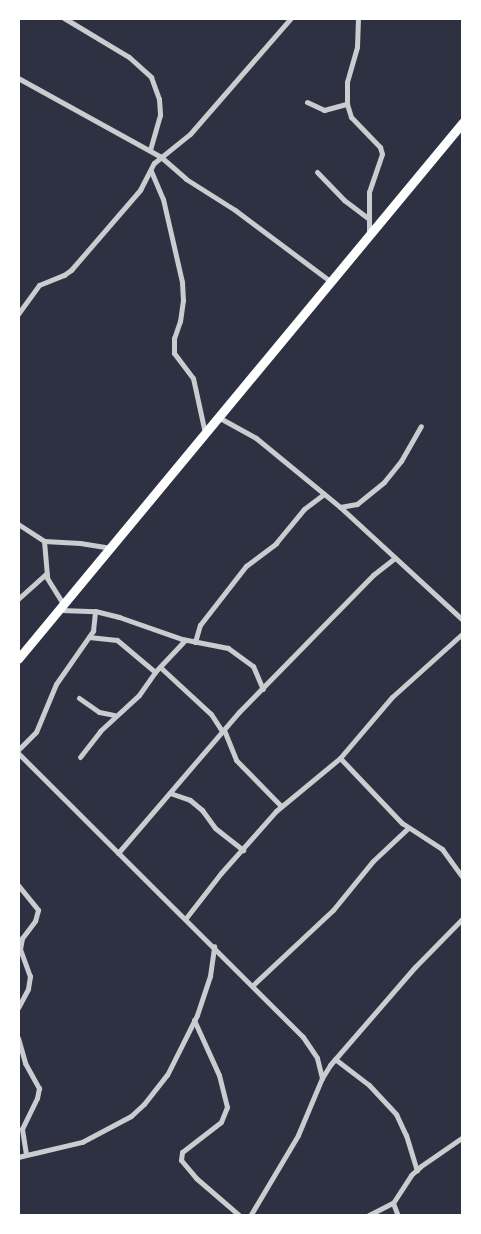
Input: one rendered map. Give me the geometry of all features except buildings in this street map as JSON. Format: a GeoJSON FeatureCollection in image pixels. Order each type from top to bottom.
{"type":"FeatureCollection","features":[{"type":"Feature","properties":{"kind":"highway"},"geometry":{"type":"LineString","coordinates":[[18,659],[463,122]]}},
{"type":"Feature","properties":{"kind":"street"},"geometry":{"type":"LineString","coordinates":[[64,18],[129,57],[151,77],[157,93],[160,115],[150,150]]}},
{"type":"Feature","properties":{"kind":"street"},"geometry":{"type":"LineString","coordinates":[[18,314],[39,285],[60,278],[71,270],[140,190],[161,157],[190,134],[291,18]]}},
{"type":"Feature","properties":{"kind":"street"},"geometry":{"type":"LineString","coordinates":[[358,18],[357,47],[347,82],[346,104],[353,120],[382,151],[369,192],[369,235]]}},
{"type":"Feature","properties":{"kind":"street"},"geometry":{"type":"LineString","coordinates":[[18,78],[161,157],[180,174],[235,210],[330,281]]}},
{"type":"Feature","properties":{"kind":"street"},"geometry":{"type":"LineString","coordinates":[[307,102],[324,110],[346,104]]}},
{"type":"Feature","properties":{"kind":"street"},"geometry":{"type":"LineString","coordinates":[[151,171],[163,199],[182,282],[183,300],[180,321],[174,338],[174,353],[193,378],[205,433]]}},
{"type":"Feature","properties":{"kind":"street"},"geometry":{"type":"LineString","coordinates":[[317,172],[344,200],[369,219]]}},
{"type":"Feature","properties":{"kind":"street"},"geometry":{"type":"LineString","coordinates":[[218,417],[255,438],[340,507],[463,620]]}},
{"type":"Feature","properties":{"kind":"street"},"geometry":{"type":"LineString","coordinates":[[340,507],[357,504],[384,482],[397,467],[421,426]]}},
{"type":"Feature","properties":{"kind":"street"},"geometry":{"type":"LineString","coordinates":[[195,642],[200,625],[246,566],[272,546],[304,509],[324,494]]}},
{"type":"Feature","properties":{"kind":"street"},"geometry":{"type":"LineString","coordinates":[[18,524],[44,541],[80,543],[111,549]]}},
{"type":"Feature","properties":{"kind":"street"},"geometry":{"type":"LineString","coordinates":[[44,541],[46,574],[62,608],[95,611],[119,617],[185,640],[232,651],[255,669],[263,689]]}},
{"type":"Feature","properties":{"kind":"street"},"geometry":{"type":"LineString","coordinates":[[118,853],[223,730],[373,575],[395,558]]}},
{"type":"Feature","properties":{"kind":"street"},"geometry":{"type":"LineString","coordinates":[[18,599],[46,574]]}},
{"type":"Feature","properties":{"kind":"street"},"geometry":{"type":"LineString","coordinates":[[95,611],[95,624],[89,637],[56,684],[36,732],[18,751],[253,985],[311,1046],[322,1078]]}},
{"type":"Feature","properties":{"kind":"street"},"geometry":{"type":"LineString","coordinates":[[186,918],[221,873],[281,806],[340,758],[392,697],[463,633]]}},
{"type":"Feature","properties":{"kind":"street"},"geometry":{"type":"LineString","coordinates":[[89,637],[117,640],[211,714],[223,730],[236,760],[281,806]]}},
{"type":"Feature","properties":{"kind":"street"},"geometry":{"type":"LineString","coordinates":[[80,757],[114,715],[139,695],[157,670],[185,640]]}},
{"type":"Feature","properties":{"kind":"street"},"geometry":{"type":"LineString","coordinates":[[79,698],[99,712],[114,715]]}},
{"type":"Feature","properties":{"kind":"street"},"geometry":{"type":"LineString","coordinates":[[340,758],[408,828],[442,849],[463,878]]}},
{"type":"Feature","properties":{"kind":"street"},"geometry":{"type":"LineString","coordinates":[[170,793],[190,800],[202,810],[215,828],[243,850]]}},
{"type":"Feature","properties":{"kind":"street"},"geometry":{"type":"LineString","coordinates":[[253,985],[333,910],[379,854],[408,828]]}},
{"type":"Feature","properties":{"kind":"street"},"geometry":{"type":"LineString","coordinates":[[18,885],[36,906],[38,913],[22,938],[20,950],[30,976],[28,989],[18,1008]]}},
{"type":"Feature","properties":{"kind":"street"},"geometry":{"type":"LineString","coordinates":[[250,1216],[298,1135],[322,1078],[335,1059],[415,967],[463,918]]}},
{"type":"Feature","properties":{"kind":"street"},"geometry":{"type":"LineString","coordinates":[[18,1157],[76,1145],[131,1116],[154,1094],[167,1075],[194,1020],[210,976],[214,946]]}},
{"type":"Feature","properties":{"kind":"street"},"geometry":{"type":"LineString","coordinates":[[194,1020],[219,1075],[227,1107],[221,1122],[182,1152],[181,1160],[196,1178],[240,1216]]}},
{"type":"Feature","properties":{"kind":"street"},"geometry":{"type":"LineString","coordinates":[[18,1038],[25,1063],[39,1088],[37,1098],[22,1129],[26,1155]]}},
{"type":"Feature","properties":{"kind":"street"},"geometry":{"type":"LineString","coordinates":[[335,1059],[369,1085],[396,1114],[406,1135],[417,1170]]}},
{"type":"Feature","properties":{"kind":"street"},"geometry":{"type":"LineString","coordinates":[[367,1216],[393,1203],[417,1170],[463,1137]]}},
{"type":"Feature","properties":{"kind":"street"},"geometry":{"type":"LineString","coordinates":[[393,1203],[398,1216]]}}]}
